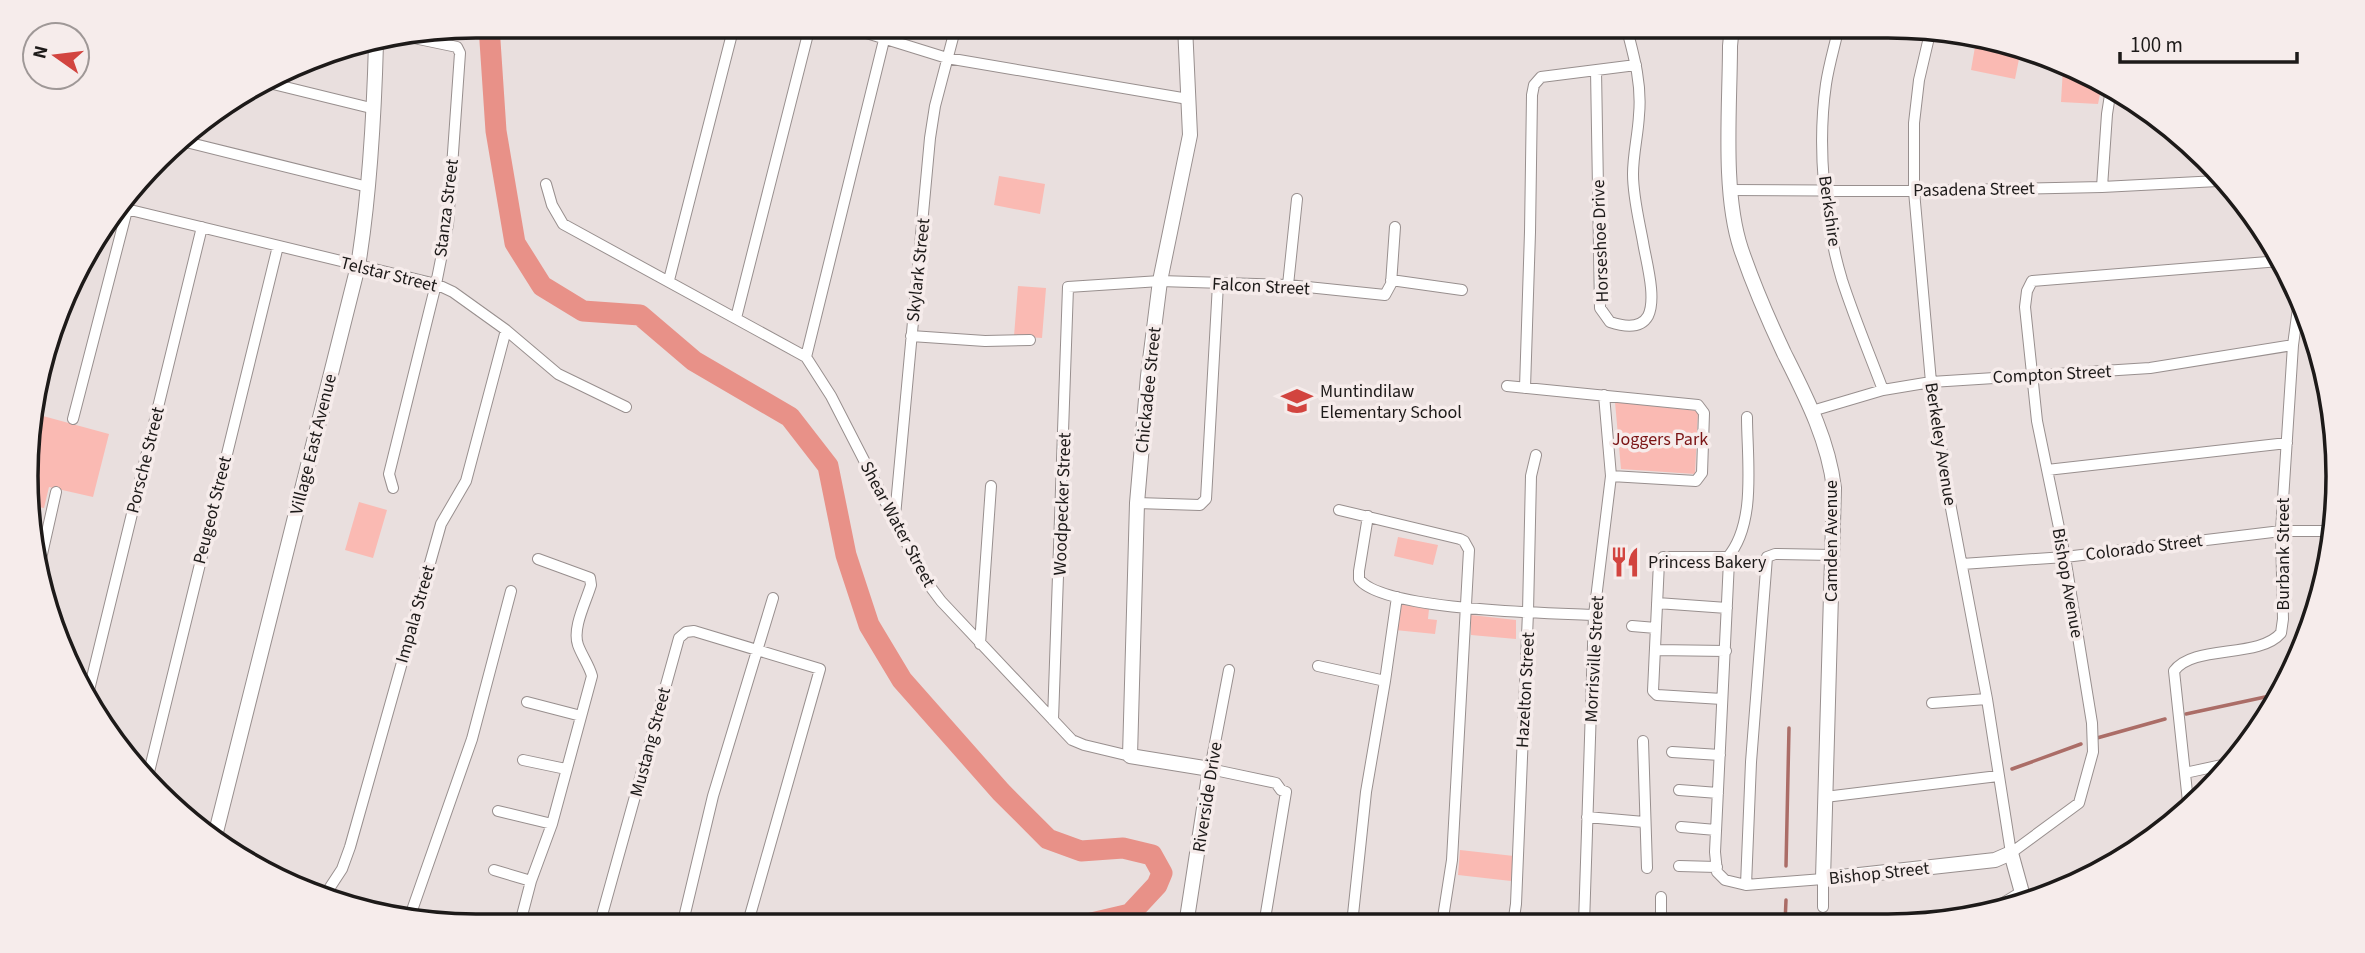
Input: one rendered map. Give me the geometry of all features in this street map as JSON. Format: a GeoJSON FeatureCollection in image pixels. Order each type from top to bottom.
{"type":"FeatureCollection","features":[{"type":"Feature","properties":{"kind":"street"},"geometry":{"type":"LineString","coordinates":[[668,280],[731,38]]}},
{"type":"Feature","properties":{"kind":"street"},"geometry":{"type":"LineString","coordinates":[[736,318],[807,38]]}},
{"type":"Feature","properties":{"kind":"street"},"geometry":{"type":"LineString","coordinates":[[878,38],[947,58],[1188,99]]}},
{"type":"Feature","properties":{"kind":"street","name":"Skylark Street"},"geometry":{"type":"LineString","coordinates":[[895,517],[930,138],[935,106],[953,38]]}},
{"type":"Feature","properties":{"kind":"street","name":"Chickadee Street"},"geometry":{"type":"LineString","coordinates":[[1130,756],[1137,503],[1148,376],[1160,281],[1190,135],[1185,38]]}},
{"type":"Feature","properties":{"kind":"street","name":"Horseshoe Drive"},"geometry":{"type":"LineString","coordinates":[[1596,70],[1600,308],[1610,322],[1625,327],[1635,326],[1648,316],[1651,293],[1633,189],[1640,89],[1629,38]]}},
{"type":"Feature","properties":{"kind":"street","name":"Camden Avenue"},"geometry":{"type":"LineString","coordinates":[[1731,38],[1730,190],[1740,247],[1770,324],[1812,411],[1827,451],[1835,506],[1823,907]]}},
{"type":"Feature","properties":{"kind":"street","name":"Berkshire"},"geometry":{"type":"LineString","coordinates":[[1836,38],[1826,85],[1824,190],[1833,243],[1843,280],[1883,390]]}},
{"type":"Feature","properties":{"kind":"street"},"geometry":{"type":"LineString","coordinates":[[806,357],[884,40]]}},
{"type":"Feature","properties":{"kind":"street","name":"Berkeley Avenue"},"geometry":{"type":"LineString","coordinates":[[1928,40],[1919,80],[1914,191],[1931,382],[1947,487],[1987,699],[2011,853]]}},
{"type":"Feature","properties":{"kind":"street","name":"Stanza Street"},"geometry":{"type":"LineString","coordinates":[[393,488],[389,474],[448,225],[460,53],[459,48],[428,41]]}},
{"type":"Feature","properties":{"kind":"street","name":"Village East Avenue"},"geometry":{"type":"LineString","coordinates":[[217,829],[358,266],[368,187],[376,50]]}},
{"type":"Feature","properties":{"kind":"street"},"geometry":{"type":"LineString","coordinates":[[1525,388],[1532,95],[1536,80],[1636,65]]}},
{"type":"Feature","properties":{"kind":"street"},"geometry":{"type":"LineString","coordinates":[[280,86],[374,109]]}},
{"type":"Feature","properties":{"kind":"street"},"geometry":{"type":"LineString","coordinates":[[2102,187],[2110,98]]}},
{"type":"Feature","properties":{"kind":"street"},"geometry":{"type":"LineString","coordinates":[[192,144],[368,187]]}},
{"type":"Feature","properties":{"kind":"street","name":"Pasadena Street"},"geometry":{"type":"LineString","coordinates":[[1730,190],[1914,191],[2102,187],[2209,178]]}},
{"type":"Feature","properties":{"kind":"street","name":"Shear Water Street"},"geometry":{"type":"LineString","coordinates":[[546,184],[552,205],[563,224],[806,357],[831,396],[926,581],[980,645],[1072,740],[1130,756],[1276,783],[1286,792],[1266,914]]}},
{"type":"Feature","properties":{"kind":"street"},"geometry":{"type":"LineString","coordinates":[[1288,285],[1297,199]]}},
{"type":"Feature","properties":{"kind":"street","name":"Telstar Street"},"geometry":{"type":"LineString","coordinates":[[129,210],[436,284],[453,292],[506,330],[558,374],[626,407]]}},
{"type":"Feature","properties":{"kind":"street"},"geometry":{"type":"LineString","coordinates":[[73,419],[123,219]]}},
{"type":"Feature","properties":{"kind":"street","name":"Porsche Street"},"geometry":{"type":"LineString","coordinates":[[91,683],[201,227]]}},
{"type":"Feature","properties":{"kind":"street"},"geometry":{"type":"LineString","coordinates":[[1395,227],[1391,280],[1462,290]]}},
{"type":"Feature","properties":{"kind":"street","name":"Peugeot Street"},"geometry":{"type":"LineString","coordinates":[[150,768],[278,246]]}},
{"type":"Feature","properties":{"kind":"street","name":"Bishop Avenue"},"geometry":{"type":"LineString","coordinates":[[2011,853],[2079,803],[2094,751],[2092,723],[2065,557],[2031,375],[2026,291],[2032,281],[2270,262]]}},
{"type":"Feature","properties":{"kind":"street","name":"Falcon Street"},"geometry":{"type":"LineString","coordinates":[[1068,287],[1160,281],[1288,285],[1381,296],[1387,292],[1391,280]]}},
{"type":"Feature","properties":{"kind":"street"},"geometry":{"type":"LineString","coordinates":[[1137,503],[1199,505],[1206,499],[1218,284]]}},
{"type":"Feature","properties":{"kind":"street","name":"Woodpecker Street"},"geometry":{"type":"LineString","coordinates":[[1053,720],[1068,287]]}},
{"type":"Feature","properties":{"kind":"street","name":"Burbank Street"},"geometry":{"type":"LineString","coordinates":[[2187,796],[2174,671],[2185,660],[2269,643],[2281,633],[2281,531],[2297,319]]}},
{"type":"Feature","properties":{"kind":"street","name":"Impala Street"},"geometry":{"type":"LineString","coordinates":[[329,888],[342,869],[350,847],[441,524],[466,481],[506,330]]}},
{"type":"Feature","properties":{"kind":"street"},"geometry":{"type":"LineString","coordinates":[[911,336],[1030,341]]}},
{"type":"Feature","properties":{"kind":"street","name":"Compton Street"},"geometry":{"type":"LineString","coordinates":[[1812,411],[1883,390],[1931,382],[2150,368],[2293,345]]}},
{"type":"Feature","properties":{"kind":"street"},"geometry":{"type":"LineString","coordinates":[[1507,386],[1698,405],[1704,413],[1702,473],[1696,481],[1611,476]]}},
{"type":"Feature","properties":{"kind":"street","name":"Morrisville Street"},"geometry":{"type":"LineString","coordinates":[[1584,914],[1594,615],[1611,476],[1604,395]]}},
{"type":"Feature","properties":{"kind":"street"},"geometry":{"type":"LineString","coordinates":[[1722,699],[1654,693],[1652,687],[1659,562],[1661,558],[1727,558],[1736,548],[1747,509],[1747,417]]}},
{"type":"Feature","properties":{"kind":"street"},"geometry":{"type":"LineString","coordinates":[[2047,470],[2287,443]]}},
{"type":"Feature","properties":{"kind":"street","name":"Hazelton Street"},"geometry":{"type":"LineString","coordinates":[[1514,914],[1528,612],[1531,476],[1536,456]]}},
{"type":"Feature","properties":{"kind":"street"},"geometry":{"type":"LineString","coordinates":[[980,645],[991,486]]}},
{"type":"Feature","properties":{"kind":"street"},"geometry":{"type":"LineString","coordinates":[[44,545],[56,492]]}},
{"type":"Feature","properties":{"kind":"street"},"geometry":{"type":"LineString","coordinates":[[1339,510],[1464,541],[1469,550],[1452,860],[1444,914]]}},
{"type":"Feature","properties":{"kind":"street"},"geometry":{"type":"LineString","coordinates":[[1368,516],[1359,579],[1368,588],[1397,597],[1466,609],[1594,615]]}},
{"type":"Feature","properties":{"kind":"street","name":"Colorado Street"},"geometry":{"type":"LineString","coordinates":[[1962,564],[2065,557],[2281,531],[2323,531]]}},
{"type":"Feature","properties":{"kind":"street"},"geometry":{"type":"LineString","coordinates":[[1727,558],[1726,651],[1716,830],[1717,872],[1725,880],[1746,885],[1751,762],[1767,557],[1775,554],[1833,555]]}},
{"type":"Feature","properties":{"kind":"street"},"geometry":{"type":"LineString","coordinates":[[522,914],[531,881],[552,824],[592,676],[577,643],[577,632],[591,585],[590,578],[538,559]]}},
{"type":"Feature","properties":{"kind":"street"},"geometry":{"type":"LineString","coordinates":[[412,910],[472,739],[511,591]]}},
{"type":"Feature","properties":{"kind":"street"},"geometry":{"type":"LineString","coordinates":[[1353,914],[1366,792],[1397,597]]}},
{"type":"Feature","properties":{"kind":"street"},"geometry":{"type":"LineString","coordinates":[[685,914],[713,796],[773,598]]}},
{"type":"Feature","properties":{"kind":"street"},"geometry":{"type":"LineString","coordinates":[[1657,603],[1727,608]]}},
{"type":"Feature","properties":{"kind":"street"},"geometry":{"type":"LineString","coordinates":[[1632,626],[1656,628]]}},
{"type":"Feature","properties":{"kind":"street","name":"Mustang Street"},"geometry":{"type":"LineString","coordinates":[[602,914],[674,635],[694,631],[820,669],[750,914]]}},
{"type":"Feature","properties":{"kind":"street"},"geometry":{"type":"LineString","coordinates":[[1655,650],[1726,651]]}},
{"type":"Feature","properties":{"kind":"street"},"geometry":{"type":"LineString","coordinates":[[1318,666],[1385,681]]}},
{"type":"Feature","properties":{"kind":"street","name":"Riverside Drive"},"geometry":{"type":"LineString","coordinates":[[1188,914],[1210,769],[1229,670]]}},
{"type":"Feature","properties":{"kind":"street"},"geometry":{"type":"LineString","coordinates":[[1932,703],[1987,699]]}},
{"type":"Feature","properties":{"kind":"street"},"geometry":{"type":"LineString","coordinates":[[527,702],[581,716]]}},
{"type":"Feature","properties":{"kind":"street"},"geometry":{"type":"LineString","coordinates":[[1643,741],[1647,868]]}},
{"type":"Feature","properties":{"kind":"street"},"geometry":{"type":"LineString","coordinates":[[1672,752],[1720,755]]}},
{"type":"Feature","properties":{"kind":"street"},"geometry":{"type":"LineString","coordinates":[[523,760],[566,769]]}},
{"type":"Feature","properties":{"kind":"street"},"geometry":{"type":"LineString","coordinates":[[2185,773],[2217,766]]}},
{"type":"Feature","properties":{"kind":"street"},"geometry":{"type":"LineString","coordinates":[[1825,797],[1998,776]]}},
{"type":"Feature","properties":{"kind":"street"},"geometry":{"type":"LineString","coordinates":[[1679,790],[1718,793]]}},
{"type":"Feature","properties":{"kind":"street"},"geometry":{"type":"LineString","coordinates":[[498,811],[552,824]]}},
{"type":"Feature","properties":{"kind":"street"},"geometry":{"type":"LineString","coordinates":[[1587,817],[1644,821]]}},
{"type":"Feature","properties":{"kind":"street"},"geometry":{"type":"LineString","coordinates":[[1681,827],[1716,830]]}},
{"type":"Feature","properties":{"kind":"street"},"geometry":{"type":"LineString","coordinates":[[2011,853],[2022,893]]}},
{"type":"Feature","properties":{"kind":"street","name":"Bishop Street"},"geometry":{"type":"LineString","coordinates":[[1746,885],[1995,860],[2011,853]]}},
{"type":"Feature","properties":{"kind":"street"},"geometry":{"type":"LineString","coordinates":[[1679,866],[1717,867]]}},
{"type":"Feature","properties":{"kind":"street"},"geometry":{"type":"LineString","coordinates":[[494,870],[531,881]]}},
{"type":"Feature","properties":{"kind":"street"},"geometry":{"type":"LineString","coordinates":[[1661,897],[1661,914]]}},
{"type":"Feature","properties":{"kind":"green space"},"geometry":{"type":"Polygon","coordinates":[[[1975,47],[2021,59],[2015,79],[1971,70],[1975,47]]]}},
{"type":"Feature","properties":{"kind":"green space"},"geometry":{"type":"Polygon","coordinates":[[[2063,75],[2100,93],[2098,104],[2061,102],[2063,75]]]}},
{"type":"Feature","properties":{"kind":"green space"},"geometry":{"type":"Polygon","coordinates":[[[999,176],[1045,184],[1040,214],[994,205],[999,176]]]}},
{"type":"Feature","properties":{"kind":"green space"},"geometry":{"type":"Polygon","coordinates":[[[1018,286],[1046,288],[1042,338],[1014,336],[1018,286]]]}},
{"type":"Feature","properties":{"kind":"green space","name":"Joggers Park"},"geometry":{"type":"Polygon","coordinates":[[[1615,402],[1698,411],[1695,474],[1621,469],[1615,402]]]}},
{"type":"Feature","properties":{"kind":"green space"},"geometry":{"type":"Polygon","coordinates":[[[43,416],[109,434],[93,497],[49,487],[44,508],[39,507],[38,476],[43,416]]]}},
{"type":"Feature","properties":{"kind":"green space"},"geometry":{"type":"Polygon","coordinates":[[[359,502],[387,510],[373,558],[345,550],[359,502]]]}},
{"type":"Feature","properties":{"kind":"green space"},"geometry":{"type":"Polygon","coordinates":[[[1398,537],[1438,545],[1433,565],[1394,556],[1398,537]]]}},
{"type":"Feature","properties":{"kind":"green space"},"geometry":{"type":"Polygon","coordinates":[[[1399,604],[1429,609],[1428,619],[1437,620],[1435,634],[1395,630],[1399,604]]]}},
{"type":"Feature","properties":{"kind":"green space"},"geometry":{"type":"Polygon","coordinates":[[[1471,615],[1516,620],[1516,639],[1471,635],[1471,615]]]}},
{"type":"Feature","properties":{"kind":"green space"},"geometry":{"type":"Polygon","coordinates":[[[1460,850],[1514,856],[1511,881],[1458,875],[1460,850]]]}},
{"type":"Feature","properties":{"kind":"waterway"},"geometry":{"type":"LineString","coordinates":[[490,38],[496,131],[515,243],[542,286],[583,311],[640,315],[694,361],[790,417],[828,466],[846,555],[869,625],[902,680],[1001,792],[1048,839],[1081,851],[1123,848],[1152,855],[1162,873],[1157,885],[1130,914]]}},
{"type":"Feature","properties":{"kind":"waterway"},"geometry":{"type":"LineString","coordinates":[[2186,714],[2268,696]]}},
{"type":"Feature","properties":{"kind":"waterway"},"geometry":{"type":"LineString","coordinates":[[2097,738],[2165,719]]}},
{"type":"Feature","properties":{"kind":"waterway"},"geometry":{"type":"LineString","coordinates":[[1786,866],[1789,728]]}},
{"type":"Feature","properties":{"kind":"waterway"},"geometry":{"type":"LineString","coordinates":[[2012,769],[2081,744]]}},
{"type":"Feature","properties":{"kind":"waterway"},"geometry":{"type":"LineString","coordinates":[[1785,914],[1786,900]]}},
{"type":"Feature","properties":{"kind":"place","name":"Muntindilaw Elementary School"},"geometry":{"type":"Point","coordinates":[1297,401]}},
{"type":"Feature","properties":{"kind":"place","name":"Princess Bakery"},"geometry":{"type":"Point","coordinates":[1625,562]}}]}
